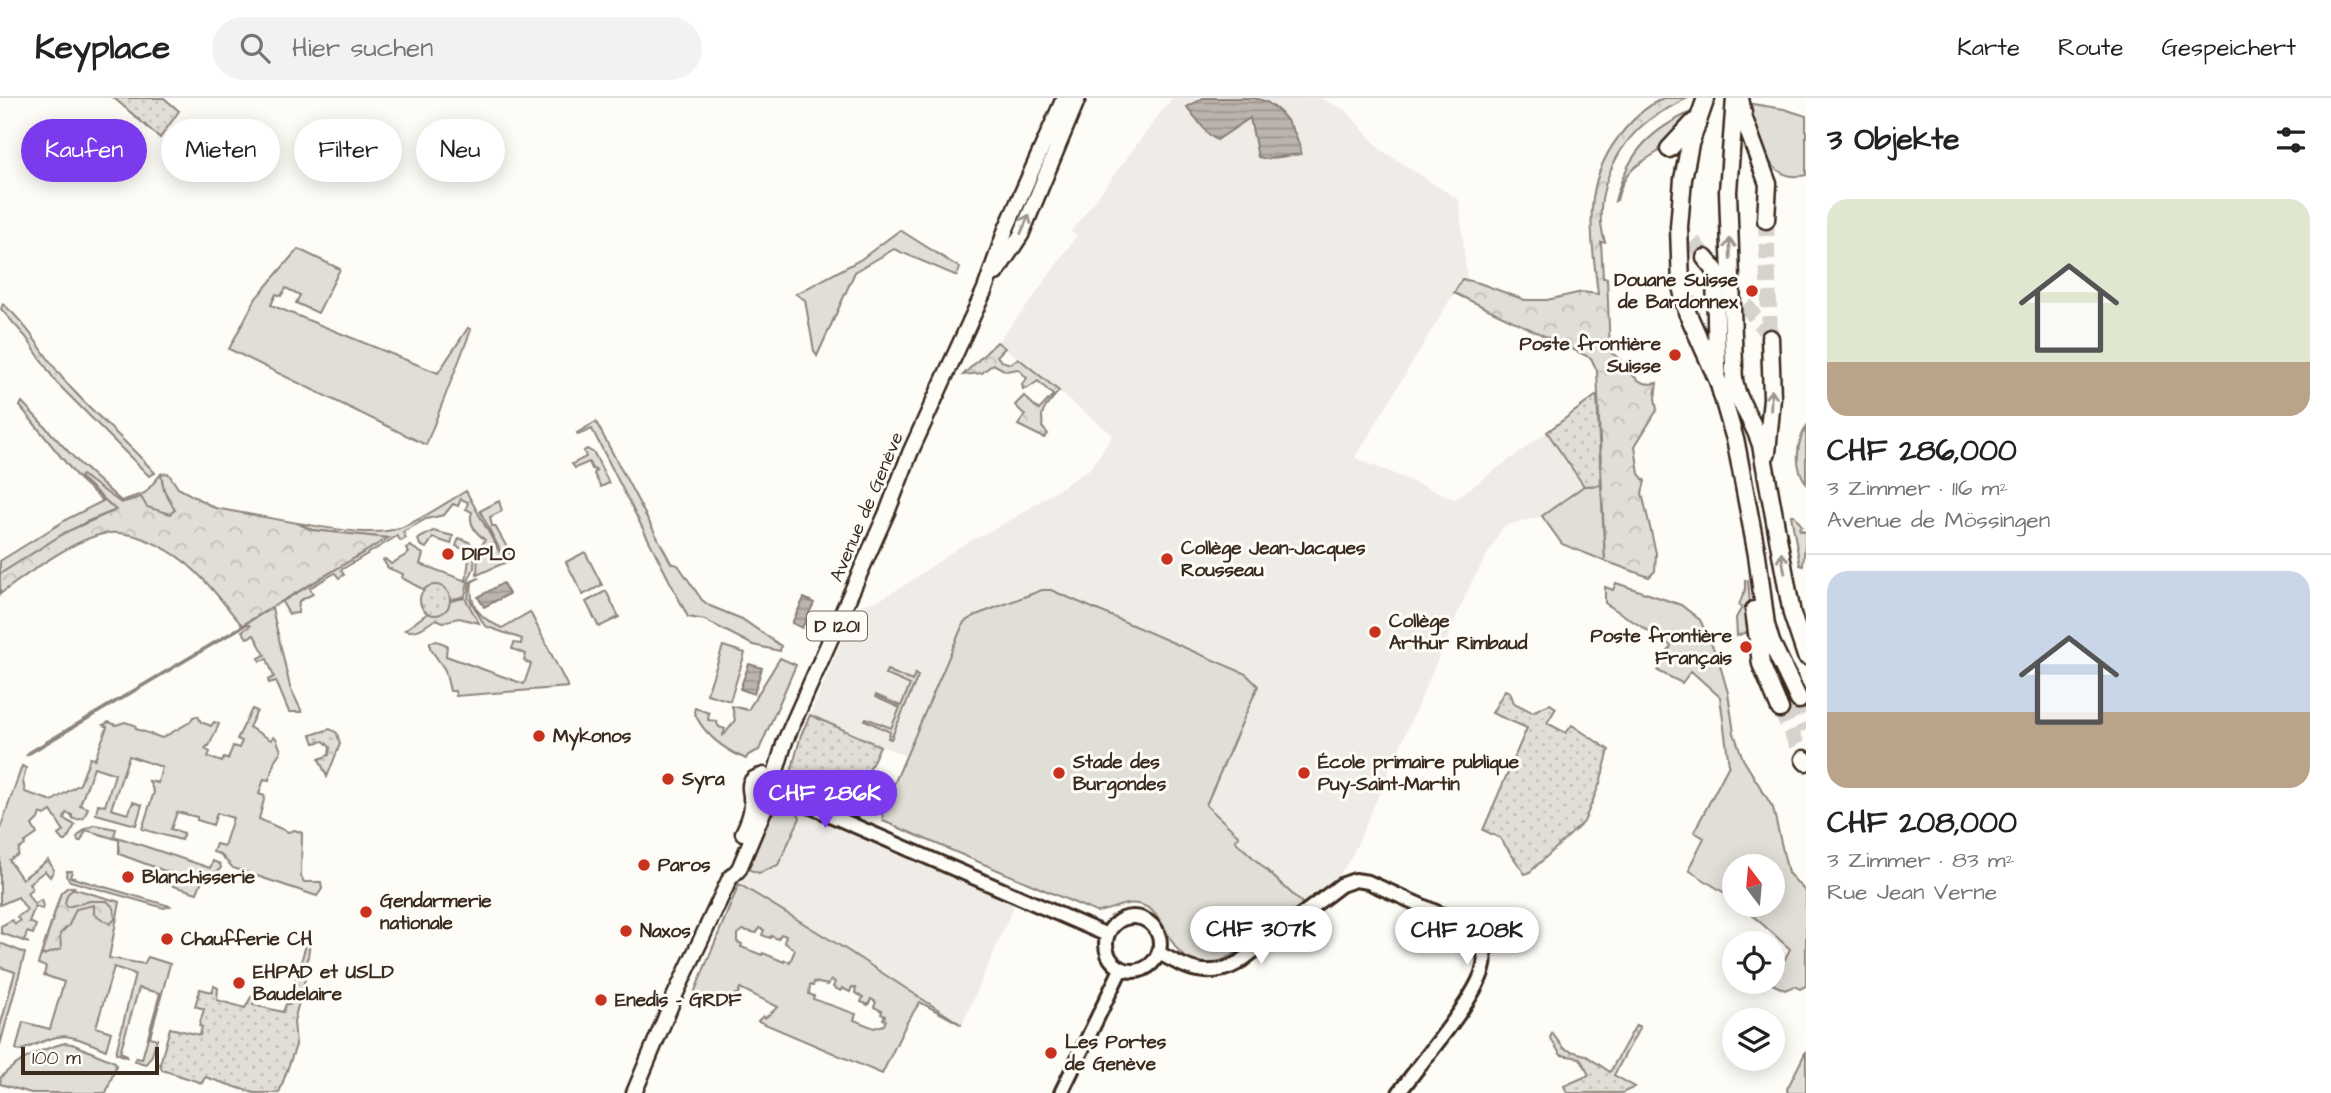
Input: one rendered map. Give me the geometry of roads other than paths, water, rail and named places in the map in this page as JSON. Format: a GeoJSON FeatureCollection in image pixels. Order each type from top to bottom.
{"type":"FeatureCollection","features":[{"type":"Feature","properties":{"kind":"highway"},"geometry":{"type":"LineString","coordinates":[[1690,144],[1675,170],[1671,198],[1675,296],[1681,320],[1706,377],[1732,464],[1750,569],[1763,672],[1790,704],[1774,671],[1743,475],[1718,380],[1692,326],[1683,299],[1679,227],[1683,179],[1690,144],[1706,98]]}},
{"type":"Feature","properties":{"kind":"highway"},"geometry":{"type":"LineString","coordinates":[[1737,98],[1768,184],[1766,220]]}},
{"type":"Feature","properties":{"kind":"highway"},"geometry":{"type":"LineString","coordinates":[[1737,98],[1728,191],[1734,385],[1757,430],[1766,462],[1791,614],[1806,657]]}},
{"type":"Feature","properties":{"kind":"highway"},"geometry":{"type":"LineString","coordinates":[[1669,149],[1700,114]]}},
{"type":"Feature","properties":{"kind":"highway"},"geometry":{"type":"LineString","coordinates":[[1681,211],[1685,231],[1693,241]]}},
{"type":"Feature","properties":{"kind":"highway"},"geometry":{"type":"LineString","coordinates":[[1705,258],[1715,271],[1718,380]]}},
{"type":"Feature","properties":{"kind":"highway"},"geometry":{"type":"LineString","coordinates":[[1731,286],[1745,304]]}},
{"type":"Feature","properties":{"kind":"highway"},"geometry":{"type":"LineString","coordinates":[[1766,462],[1772,398],[1770,338]]}},
{"type":"Feature","properties":{"kind":"main road","name":"D 1201"},"geometry":{"type":"LineString","coordinates":[[1043,185],[1064,134],[1069,104]]}},
{"type":"Feature","properties":{"kind":"main road","name":"D 1201"},"geometry":{"type":"LineString","coordinates":[[1028,178],[1043,146],[1069,104]]}},
{"type":"Feature","properties":{"kind":"main road"},"geometry":{"type":"LineString","coordinates":[[1028,178],[1043,185]]}},
{"type":"Feature","properties":{"kind":"main road","name":"Avenue de Genève"},"geometry":{"type":"LineString","coordinates":[[777,787],[776,771],[785,741],[884,519],[915,441],[1005,247],[1028,178]]}},
{"type":"Feature","properties":{"kind":"main road","name":"Avenue de Genève"},"geometry":{"type":"LineString","coordinates":[[1005,247],[1020,235],[1043,185]]}},
{"type":"Feature","properties":{"kind":"main road","name":"Avenue de Genève"},"geometry":{"type":"LineString","coordinates":[[761,775],[785,741]]}},
{"type":"Feature","properties":{"kind":"main road"},"geometry":{"type":"LineString","coordinates":[[634,1093],[675,995],[730,878],[749,818],[750,785],[761,775],[771,777],[777,787],[774,802],[758,804],[751,799]]}},
{"type":"Feature","properties":{"kind":"main road"},"geometry":{"type":"LineString","coordinates":[[730,878],[739,869],[766,805]]}},
{"type":"Feature","properties":{"kind":"street"},"geometry":{"type":"LineString","coordinates":[[777,787],[1107,935]]}},
{"type":"Feature","properties":{"kind":"street"},"geometry":{"type":"LineString","coordinates":[[1159,953],[1193,970],[1222,970],[1238,963],[1341,885],[1355,880],[1375,884],[1463,924],[1473,932],[1482,947],[1485,959],[1481,975],[1471,994],[1399,1093]]}},
{"type":"Feature","properties":{"kind":"street"},"geometry":{"type":"LineString","coordinates":[[1129,917],[1140,918],[1157,932],[1159,953],[1146,969],[1134,972],[1121,969],[1108,955],[1105,945],[1107,935],[1121,920],[1129,917]]}},
{"type":"Feature","properties":{"kind":"street"},"geometry":{"type":"LineString","coordinates":[[1061,1093],[1121,969]]}},
{"type":"Feature","properties":{"kind":"tunnel"},"geometry":{"type":"LineString","coordinates":[[1766,220],[1770,338]]}},
{"type":"Feature","properties":{"kind":"tunnel"},"geometry":{"type":"LineString","coordinates":[[1693,241],[1705,258]]}},
{"type":"Feature","properties":{"kind":"tunnel"},"geometry":{"type":"LineString","coordinates":[[1745,304],[1770,337]]}},
{"type":"Feature","properties":{"kind":"tunnel"},"geometry":{"type":"LineString","coordinates":[[1790,704],[1806,730]]}},
{"type":"Feature","properties":{"kind":"tunnel"},"geometry":{"type":"LineString","coordinates":[[1780,709],[1804,759]]}},
{"type":"Feature","properties":{"kind":"place","name":"Douane Suisse de Bardonnex"},"geometry":{"type":"Point","coordinates":[1752,291]}},
{"type":"Feature","properties":{"kind":"place","name":"Poste frontière Suisse"},"geometry":{"type":"Point","coordinates":[1675,355]}},
{"type":"Feature","properties":{"kind":"place","name":"DIPLO"},"geometry":{"type":"Point","coordinates":[448,554]}},
{"type":"Feature","properties":{"kind":"place","name":"Collège Jean-Jacques Rousseau"},"geometry":{"type":"Point","coordinates":[1167,559]}},
{"type":"Feature","properties":{"kind":"place","name":"Collège Arthur Rimbaud"},"geometry":{"type":"Point","coordinates":[1375,632]}},
{"type":"Feature","properties":{"kind":"place","name":"Poste frontière Français"},"geometry":{"type":"Point","coordinates":[1746,647]}},
{"type":"Feature","properties":{"kind":"place","name":"Mykonos"},"geometry":{"type":"Point","coordinates":[539,736]}},
{"type":"Feature","properties":{"kind":"place","name":"Stade des Burgondes"},"geometry":{"type":"Point","coordinates":[1059,773]}},
{"type":"Feature","properties":{"kind":"place","name":"École primaire publique Puy-Saint-Martin"},"geometry":{"type":"Point","coordinates":[1304,773]}},
{"type":"Feature","properties":{"kind":"place","name":"Syra"},"geometry":{"type":"Point","coordinates":[668,779]}},
{"type":"Feature","properties":{"kind":"place","name":"Paros"},"geometry":{"type":"Point","coordinates":[644,865]}},
{"type":"Feature","properties":{"kind":"place","name":"Blanchisserie"},"geometry":{"type":"Point","coordinates":[128,877]}},
{"type":"Feature","properties":{"kind":"place","name":"Gendarmerie nationale"},"geometry":{"type":"Point","coordinates":[366,912]}},
{"type":"Feature","properties":{"kind":"place","name":"Naxos"},"geometry":{"type":"Point","coordinates":[626,931]}},
{"type":"Feature","properties":{"kind":"place","name":"Chaufferie CH"},"geometry":{"type":"Point","coordinates":[167,939]}},
{"type":"Feature","properties":{"kind":"place","name":"EHPAD et USLD Baudelaire"},"geometry":{"type":"Point","coordinates":[239,983]}},
{"type":"Feature","properties":{"kind":"place","name":"Enedis - GRDF"},"geometry":{"type":"Point","coordinates":[601,1000]}},
{"type":"Feature","properties":{"kind":"place","name":"Les Portes de Genève"},"geometry":{"type":"Point","coordinates":[1051,1053]}}]}
